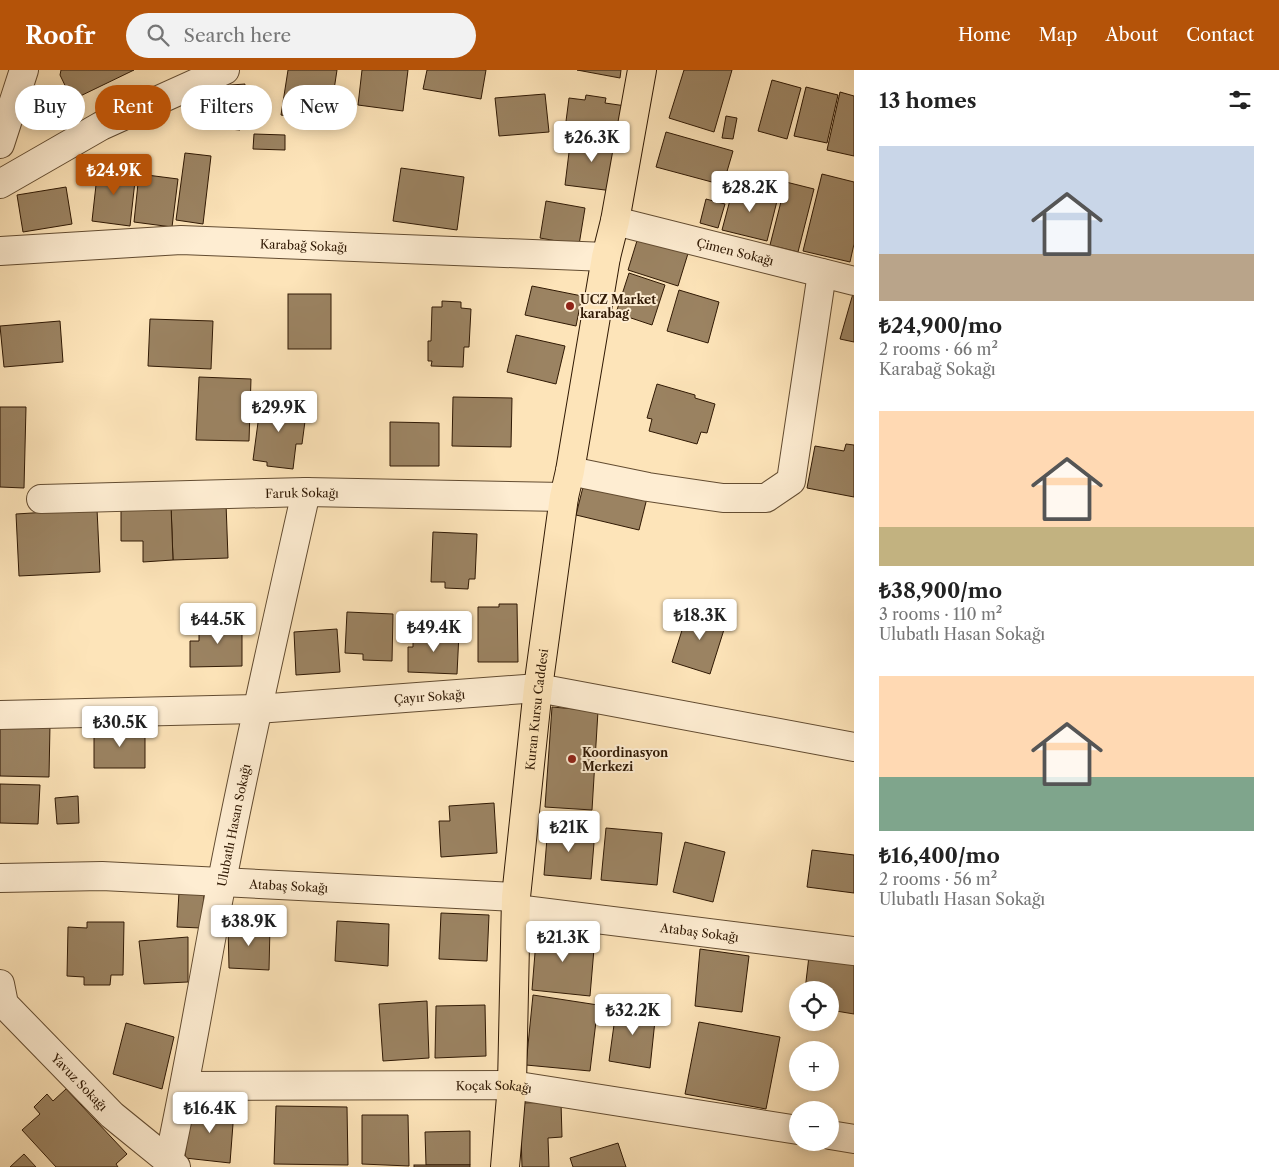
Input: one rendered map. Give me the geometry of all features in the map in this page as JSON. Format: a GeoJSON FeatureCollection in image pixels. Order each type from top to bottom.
{"type":"FeatureCollection","features":[{"type":"Feature","properties":{"kind":"main road","name":"Kuran Kursu Caddesi"},"geometry":{"type":"LineString","coordinates":[[505,1167],[512,1085],[516,903],[538,688],[564,497],[606,257],[615,221],[642,70]]}},
{"type":"Feature","properties":{"kind":"street"},"geometry":{"type":"LineString","coordinates":[[0,144],[24,70]]}},
{"type":"Feature","properties":{"kind":"street"},"geometry":{"type":"LineString","coordinates":[[0,184],[101,126],[225,70]]}},
{"type":"Feature","properties":{"kind":"street","name":"Çimen Sokağı"},"geometry":{"type":"LineString","coordinates":[[615,221],[854,281]]}},
{"type":"Feature","properties":{"kind":"street","name":"Karabağ Sokağı"},"geometry":{"type":"LineString","coordinates":[[0,251],[181,240],[606,257]]}},
{"type":"Feature","properties":{"kind":"street"},"geometry":{"type":"LineString","coordinates":[[570,471],[648,487],[723,498],[766,498],[791,481],[822,273]]}},
{"type":"Feature","properties":{"kind":"street","name":"Faruk Sokağı"},"geometry":{"type":"LineString","coordinates":[[41,499],[306,492],[564,497]]}},
{"type":"Feature","properties":{"kind":"street","name":"Ulubatlı Hasan Sokağı"},"geometry":{"type":"LineString","coordinates":[[172,1164],[222,882],[257,709],[306,492]]}},
{"type":"Feature","properties":{"kind":"street","name":"Çayır Sokağı"},"geometry":{"type":"LineString","coordinates":[[0,715],[257,709],[538,688],[854,747]]}},
{"type":"Feature","properties":{"kind":"street","name":"Atabaş Sokağı"},"geometry":{"type":"LineString","coordinates":[[0,878],[102,876],[222,882],[516,903],[854,951]]}},
{"type":"Feature","properties":{"kind":"street","name":"Yavuz Sokağı"},"geometry":{"type":"LineString","coordinates":[[0,984],[4,1004],[112,1114],[172,1164]]}},
{"type":"Feature","properties":{"kind":"street","name":"Koçak Sokağı"},"geometry":{"type":"LineString","coordinates":[[185,1086],[512,1085],[789,1129]]}},
{"type":"Feature","properties":{"kind":"street"},"geometry":{"type":"LineString","coordinates":[[839,1136],[854,1139]]}},
{"type":"Feature","properties":{"kind":"building"},"geometry":{"type":"Polygon","coordinates":[[[61,70],[134,70],[103,85],[95,85],[95,89],[85,94],[85,85],[65,85],[60,75],[61,70]]]}},
{"type":"Feature","properties":{"kind":"building"},"geometry":{"type":"Polygon","coordinates":[[[288,70],[337,70],[335,85],[286,85],[288,70]]]}},
{"type":"Feature","properties":{"kind":"building"},"geometry":{"type":"Polygon","coordinates":[[[362,70],[408,70],[403,111],[358,105],[362,70]]]}},
{"type":"Feature","properties":{"kind":"building"},"geometry":{"type":"Polygon","coordinates":[[[427,70],[486,70],[481,99],[423,89],[427,70]]]}},
{"type":"Feature","properties":{"kind":"building"},"geometry":{"type":"Polygon","coordinates":[[[577,70],[621,70],[620,78],[577,70]]]}},
{"type":"Feature","properties":{"kind":"building"},"geometry":{"type":"Polygon","coordinates":[[[684,70],[732,70],[714,132],[669,118],[684,70]]]}},
{"type":"Feature","properties":{"kind":"building"},"geometry":{"type":"Polygon","coordinates":[[[772,80],[801,88],[787,139],[758,131],[772,80]]]}},
{"type":"Feature","properties":{"kind":"building"},"geometry":{"type":"Polygon","coordinates":[[[806,87],[838,95],[827,143],[794,136],[806,87]]]}},
{"type":"Feature","properties":{"kind":"building"},"geometry":{"type":"Polygon","coordinates":[[[840,92],[854,96],[854,156],[827,150],[840,92]]]}},
{"type":"Feature","properties":{"kind":"building"},"geometry":{"type":"Polygon","coordinates":[[[545,94],[549,132],[499,136],[495,98],[545,94]]]}},
{"type":"Feature","properties":{"kind":"building"},"geometry":{"type":"Polygon","coordinates":[[[586,95],[606,98],[605,103],[626,106],[622,137],[565,129],[569,98],[585,100],[586,95]]]}},
{"type":"Feature","properties":{"kind":"building"},"geometry":{"type":"Polygon","coordinates":[[[726,116],[737,118],[733,139],[722,138],[726,116]]]}},
{"type":"Feature","properties":{"kind":"building"},"geometry":{"type":"Polygon","coordinates":[[[666,132],[733,151],[723,185],[656,167],[666,132]]]}},
{"type":"Feature","properties":{"kind":"building"},"geometry":{"type":"Polygon","coordinates":[[[254,134],[285,135],[285,150],[253,149],[254,134]]]}},
{"type":"Feature","properties":{"kind":"building"},"geometry":{"type":"Polygon","coordinates":[[[571,136],[618,141],[613,191],[565,185],[571,136]]]}},
{"type":"Feature","properties":{"kind":"building"},"geometry":{"type":"Polygon","coordinates":[[[185,153],[211,156],[203,224],[176,220],[185,153]]]}},
{"type":"Feature","properties":{"kind":"building"},"geometry":{"type":"Polygon","coordinates":[[[98,167],[136,172],[130,226],[92,221],[98,167]]]}},
{"type":"Feature","properties":{"kind":"building"},"geometry":{"type":"Polygon","coordinates":[[[401,168],[464,177],[457,230],[393,221],[401,168]]]}},
{"type":"Feature","properties":{"kind":"building"},"geometry":{"type":"Polygon","coordinates":[[[139,174],[178,179],[172,227],[134,222],[139,174]]]}},
{"type":"Feature","properties":{"kind":"building"},"geometry":{"type":"Polygon","coordinates":[[[822,174],[854,182],[854,244],[850,262],[803,251],[822,174]]]}},
{"type":"Feature","properties":{"kind":"building"},"geometry":{"type":"Polygon","coordinates":[[[786,182],[814,189],[798,252],[770,245],[786,182]]]}},
{"type":"Feature","properties":{"kind":"building"},"geometry":{"type":"Polygon","coordinates":[[[734,185],[778,197],[767,241],[722,230],[734,185]]]}},
{"type":"Feature","properties":{"kind":"building"},"geometry":{"type":"Polygon","coordinates":[[[66,187],[72,224],[23,232],[17,195],[66,187]]]}},
{"type":"Feature","properties":{"kind":"building"},"geometry":{"type":"Polygon","coordinates":[[[706,199],[725,204],[718,228],[700,223],[706,199]]]}},
{"type":"Feature","properties":{"kind":"building"},"geometry":{"type":"Polygon","coordinates":[[[546,201],[585,208],[579,245],[540,238],[546,201]]]}},
{"type":"Feature","properties":{"kind":"building"},"geometry":{"type":"Polygon","coordinates":[[[640,231],[690,247],[678,286],[628,270],[640,231]]]}},
{"type":"Feature","properties":{"kind":"building"},"geometry":{"type":"Polygon","coordinates":[[[629,273],[665,285],[652,325],[616,313],[629,273]]]}},
{"type":"Feature","properties":{"kind":"building"},"geometry":{"type":"Polygon","coordinates":[[[532,286],[582,296],[576,326],[525,315],[532,286]]]}},
{"type":"Feature","properties":{"kind":"building"},"geometry":{"type":"Polygon","coordinates":[[[679,290],[719,302],[708,343],[667,331],[679,290]]]}},
{"type":"Feature","properties":{"kind":"building"},"geometry":{"type":"Polygon","coordinates":[[[854,290],[854,342],[840,339],[854,290]]]}},
{"type":"Feature","properties":{"kind":"building"},"geometry":{"type":"Polygon","coordinates":[[[288,294],[331,294],[331,349],[288,349],[288,294]]]}},
{"type":"Feature","properties":{"kind":"building"},"geometry":{"type":"Polygon","coordinates":[[[442,301],[461,302],[461,308],[471,309],[469,347],[464,347],[463,367],[431,366],[432,361],[428,361],[428,341],[431,341],[432,307],[442,307],[442,301]]]}},
{"type":"Feature","properties":{"kind":"building"},"geometry":{"type":"Polygon","coordinates":[[[150,319],[213,321],[211,369],[148,366],[150,319]]]}},
{"type":"Feature","properties":{"kind":"building"},"geometry":{"type":"Polygon","coordinates":[[[60,321],[63,362],[4,367],[0,326],[60,321]]]}},
{"type":"Feature","properties":{"kind":"building"},"geometry":{"type":"Polygon","coordinates":[[[516,335],[565,346],[556,384],[507,372],[516,335]]]}},
{"type":"Feature","properties":{"kind":"building"},"geometry":{"type":"Polygon","coordinates":[[[199,377],[251,379],[249,441],[196,440],[199,377]]]}},
{"type":"Feature","properties":{"kind":"building"},"geometry":{"type":"Polygon","coordinates":[[[657,384],[695,395],[695,398],[715,404],[707,433],[701,432],[697,444],[649,431],[652,419],[647,418],[657,384]]]}},
{"type":"Feature","properties":{"kind":"building"},"geometry":{"type":"Polygon","coordinates":[[[453,397],[512,398],[511,447],[452,446],[453,397]]]}},
{"type":"Feature","properties":{"kind":"building"},"geometry":{"type":"Polygon","coordinates":[[[261,400],[307,406],[302,444],[296,444],[293,469],[267,466],[267,462],[253,460],[261,400]]]}},
{"type":"Feature","properties":{"kind":"building"},"geometry":{"type":"Polygon","coordinates":[[[0,407],[26,407],[24,488],[0,487],[0,407]]]}},
{"type":"Feature","properties":{"kind":"building"},"geometry":{"type":"Polygon","coordinates":[[[390,422],[439,423],[439,466],[390,466],[390,422]]]}},
{"type":"Feature","properties":{"kind":"building"},"geometry":{"type":"Polygon","coordinates":[[[846,444],[854,445],[854,497],[807,488],[815,446],[844,451],[846,444]]]}},
{"type":"Feature","properties":{"kind":"building"},"geometry":{"type":"Polygon","coordinates":[[[584,483],[647,498],[639,530],[576,515],[584,483]]]}},
{"type":"Feature","properties":{"kind":"building"},"geometry":{"type":"Polygon","coordinates":[[[226,503],[228,558],[173,560],[171,505],[226,503]]]}},
{"type":"Feature","properties":{"kind":"building"},"geometry":{"type":"Polygon","coordinates":[[[171,505],[173,560],[143,562],[143,541],[121,541],[121,507],[171,505]]]}},
{"type":"Feature","properties":{"kind":"building"},"geometry":{"type":"Polygon","coordinates":[[[97,509],[100,572],[19,576],[16,514],[97,509]]]}},
{"type":"Feature","properties":{"kind":"building"},"geometry":{"type":"Polygon","coordinates":[[[433,532],[477,534],[475,579],[469,579],[468,589],[445,588],[445,582],[431,582],[433,532]]]}},
{"type":"Feature","properties":{"kind":"building"},"geometry":{"type":"Polygon","coordinates":[[[499,604],[517,604],[518,662],[478,662],[478,607],[499,607],[499,604]]]}},
{"type":"Feature","properties":{"kind":"building"},"geometry":{"type":"Polygon","coordinates":[[[689,608],[727,620],[710,674],[672,662],[689,608]]]}},
{"type":"Feature","properties":{"kind":"building"},"geometry":{"type":"Polygon","coordinates":[[[347,612],[393,614],[392,661],[363,660],[363,654],[345,653],[347,612]]]}},
{"type":"Feature","properties":{"kind":"building"},"geometry":{"type":"Polygon","coordinates":[[[199,622],[242,622],[242,666],[190,667],[190,641],[199,641],[199,622]]]}},
{"type":"Feature","properties":{"kind":"building"},"geometry":{"type":"Polygon","coordinates":[[[337,629],[340,672],[296,675],[294,632],[337,629]]]}},
{"type":"Feature","properties":{"kind":"building"},"geometry":{"type":"Polygon","coordinates":[[[413,631],[459,633],[457,674],[408,672],[408,647],[413,647],[413,631]]]}},
{"type":"Feature","properties":{"kind":"building","name":"Koordinasyon Merkezi"},"geometry":{"type":"Polygon","coordinates":[[[552,707],[598,711],[592,810],[545,807],[552,707]]]}},
{"type":"Feature","properties":{"kind":"building"},"geometry":{"type":"Polygon","coordinates":[[[0,724],[50,725],[49,777],[0,776],[0,724]]]}},
{"type":"Feature","properties":{"kind":"building"},"geometry":{"type":"Polygon","coordinates":[[[145,728],[145,768],[94,768],[94,729],[145,728]]]}},
{"type":"Feature","properties":{"kind":"building"},"geometry":{"type":"Polygon","coordinates":[[[0,784],[40,785],[38,824],[0,823],[0,784]]]}},
{"type":"Feature","properties":{"kind":"building"},"geometry":{"type":"Polygon","coordinates":[[[78,796],[79,823],[57,824],[55,798],[78,796]]]}},
{"type":"Feature","properties":{"kind":"building"},"geometry":{"type":"Polygon","coordinates":[[[494,803],[497,853],[441,857],[439,821],[450,821],[449,806],[494,803]]]}},
{"type":"Feature","properties":{"kind":"building"},"geometry":{"type":"Polygon","coordinates":[[[548,826],[595,831],[591,879],[544,875],[548,826]]]}},
{"type":"Feature","properties":{"kind":"building"},"geometry":{"type":"Polygon","coordinates":[[[606,828],[662,833],[657,885],[601,880],[606,828]]]}},
{"type":"Feature","properties":{"kind":"building"},"geometry":{"type":"Polygon","coordinates":[[[685,842],[725,852],[713,902],[673,892],[685,842]]]}},
{"type":"Feature","properties":{"kind":"building"},"geometry":{"type":"Polygon","coordinates":[[[812,850],[854,855],[854,893],[807,887],[812,850]]]}},
{"type":"Feature","properties":{"kind":"building"},"geometry":{"type":"Polygon","coordinates":[[[179,892],[204,895],[201,928],[177,927],[179,892]]]}},
{"type":"Feature","properties":{"kind":"building"},"geometry":{"type":"Polygon","coordinates":[[[441,913],[489,915],[487,961],[439,959],[441,913]]]}},
{"type":"Feature","properties":{"kind":"building"},"geometry":{"type":"Polygon","coordinates":[[[337,921],[389,924],[388,966],[335,961],[337,921]]]}},
{"type":"Feature","properties":{"kind":"building"},"geometry":{"type":"Polygon","coordinates":[[[87,922],[124,922],[123,975],[111,975],[110,985],[84,985],[84,977],[67,976],[68,927],[87,928],[87,922]]]}},
{"type":"Feature","properties":{"kind":"building"},"geometry":{"type":"Polygon","coordinates":[[[228,925],[270,926],[269,970],[229,968],[228,925]]]}},
{"type":"Feature","properties":{"kind":"building"},"geometry":{"type":"Polygon","coordinates":[[[537,928],[595,937],[590,996],[532,990],[537,928]]]}},
{"type":"Feature","properties":{"kind":"building"},"geometry":{"type":"Polygon","coordinates":[[[188,937],[188,982],[144,984],[139,941],[188,937]]]}},
{"type":"Feature","properties":{"kind":"building"},"geometry":{"type":"Polygon","coordinates":[[[700,949],[749,956],[742,1012],[695,1006],[700,949]]]}},
{"type":"Feature","properties":{"kind":"building"},"geometry":{"type":"Polygon","coordinates":[[[809,956],[854,963],[854,1014],[839,1012],[839,981],[806,981],[809,956]]]}},
{"type":"Feature","properties":{"kind":"building"},"geometry":{"type":"Polygon","coordinates":[[[533,995],[598,1005],[590,1071],[526,1065],[533,995]]]}},
{"type":"Feature","properties":{"kind":"building"},"geometry":{"type":"Polygon","coordinates":[[[427,1001],[429,1058],[383,1061],[379,1004],[427,1001]]]}},
{"type":"Feature","properties":{"kind":"building"},"geometry":{"type":"Polygon","coordinates":[[[617,1003],[656,1011],[650,1068],[609,1061],[617,1003]]]}},
{"type":"Feature","properties":{"kind":"building"},"geometry":{"type":"Polygon","coordinates":[[[485,1005],[486,1056],[435,1058],[436,1006],[485,1005]]]}},
{"type":"Feature","properties":{"kind":"building"},"geometry":{"type":"Polygon","coordinates":[[[699,1022],[780,1037],[766,1109],[685,1094],[699,1022]]]}},
{"type":"Feature","properties":{"kind":"building"},"geometry":{"type":"Polygon","coordinates":[[[126,1023],[174,1037],[162,1089],[113,1074],[126,1023]]]}},
{"type":"Feature","properties":{"kind":"building"},"geometry":{"type":"Polygon","coordinates":[[[66,1089],[127,1154],[116,1164],[118,1167],[56,1167],[22,1130],[40,1114],[34,1107],[47,1094],[53,1101],[66,1089]]]}},
{"type":"Feature","properties":{"kind":"building"},"geometry":{"type":"Polygon","coordinates":[[[561,1102],[562,1137],[548,1138],[549,1167],[522,1167],[520,1103],[561,1102]]]}},
{"type":"Feature","properties":{"kind":"building"},"geometry":{"type":"Polygon","coordinates":[[[190,1105],[234,1111],[230,1163],[185,1158],[190,1105]]]}},
{"type":"Feature","properties":{"kind":"building"},"geometry":{"type":"Polygon","coordinates":[[[276,1106],[347,1107],[348,1165],[274,1164],[276,1106]]]}},
{"type":"Feature","properties":{"kind":"building"},"geometry":{"type":"Polygon","coordinates":[[[362,1115],[408,1115],[409,1166],[362,1164],[362,1115]]]}},
{"type":"Feature","properties":{"kind":"building"},"geometry":{"type":"Polygon","coordinates":[[[470,1131],[470,1165],[426,1165],[425,1132],[470,1131]]]}},
{"type":"Feature","properties":{"kind":"building"},"geometry":{"type":"Polygon","coordinates":[[[618,1143],[626,1167],[573,1167],[570,1158],[618,1143]]]}},
{"type":"Feature","properties":{"kind":"building"},"geometry":{"type":"Polygon","coordinates":[[[24,1154],[36,1167],[10,1167],[24,1154]]]}},
{"type":"Feature","properties":{"kind":"building"},"geometry":{"type":"Polygon","coordinates":[[[414,1165],[470,1165],[470,1167],[414,1167],[414,1165]]]}},
{"type":"Feature","properties":{"kind":"place","name":"UCZ Market karabag"},"geometry":{"type":"Point","coordinates":[570,306]}},
{"type":"Feature","properties":{"kind":"place","name":"Koordinasyon Merkezi"},"geometry":{"type":"Point","coordinates":[572,759]}}]}
